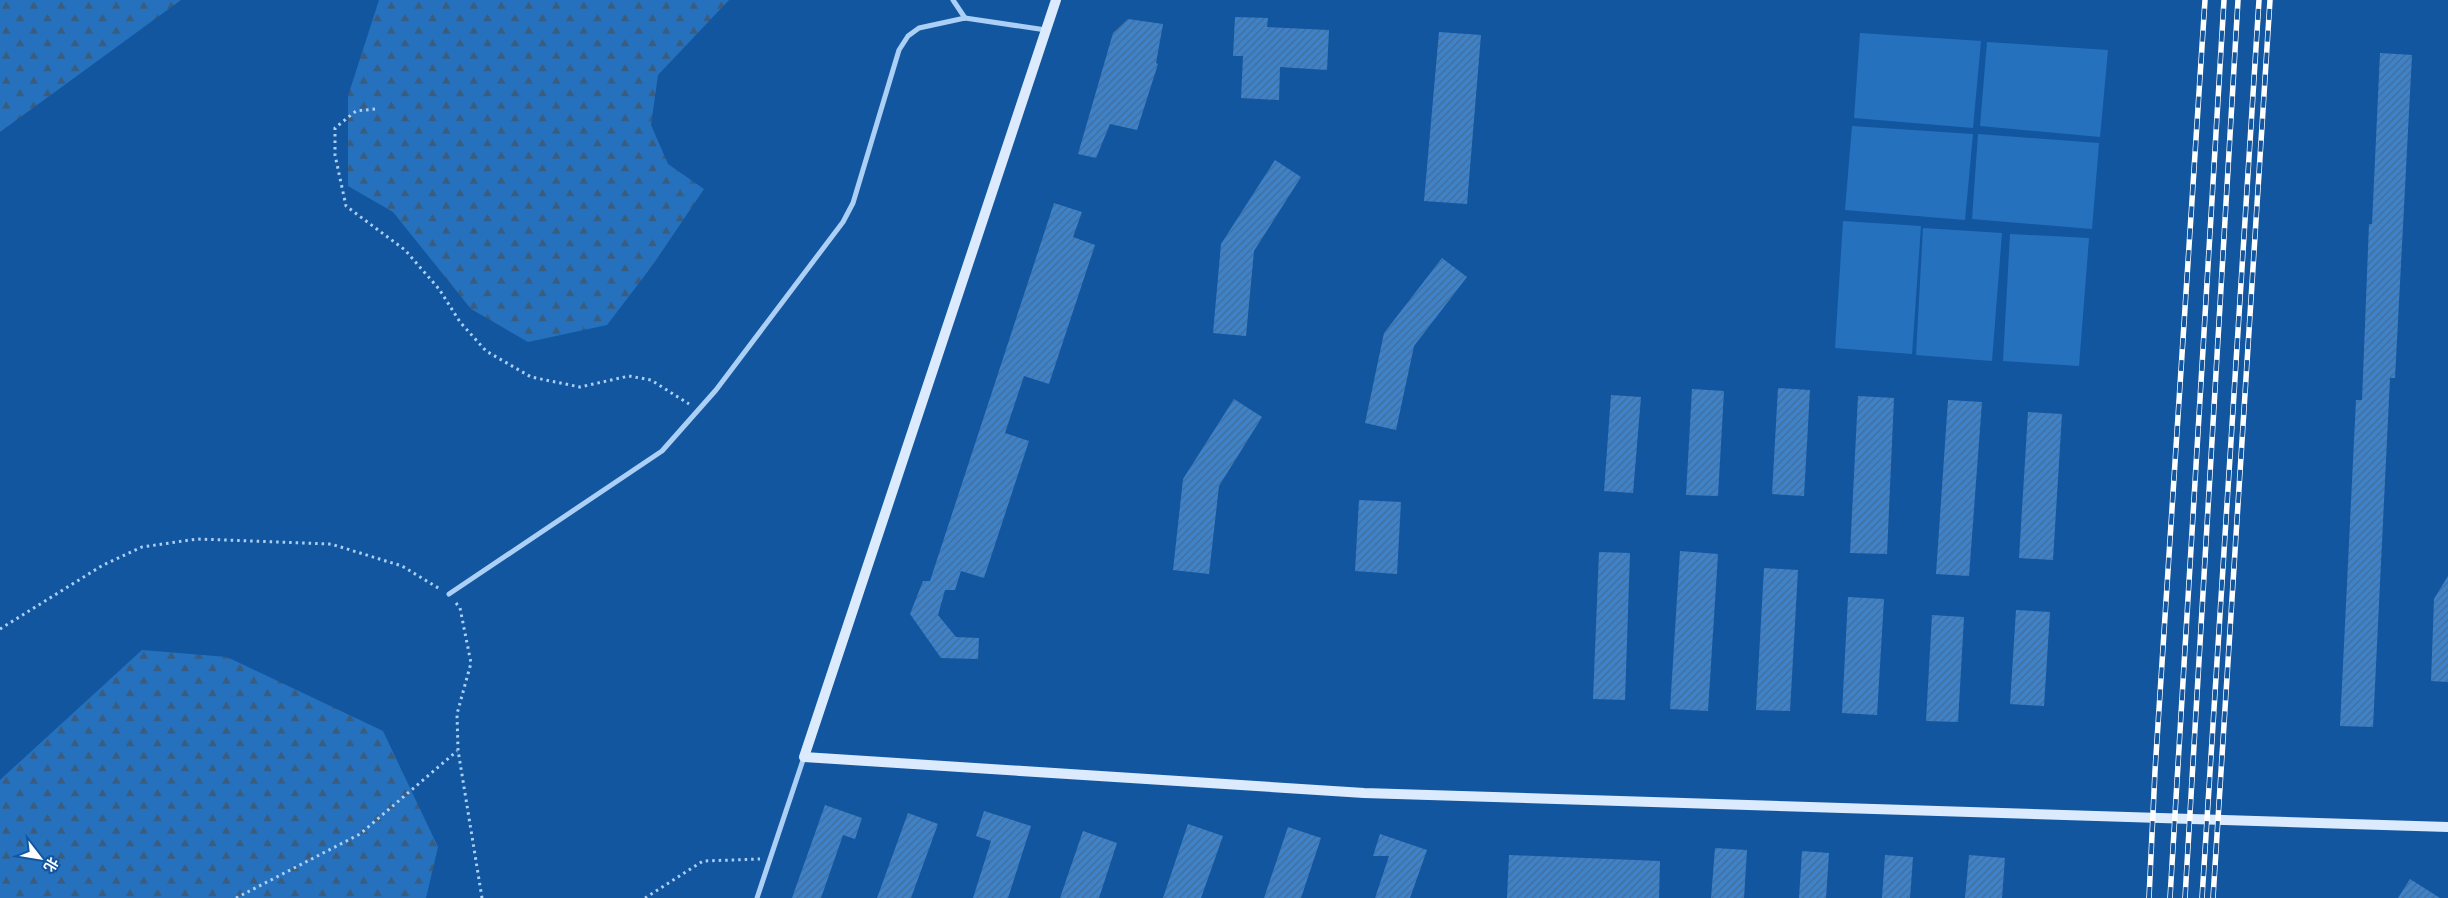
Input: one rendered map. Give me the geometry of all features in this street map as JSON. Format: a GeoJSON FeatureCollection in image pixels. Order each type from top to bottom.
{"type":"FeatureCollection","features":[{"type":"Feature","properties":{"kind":"main road"},"geometry":{"type":"LineString","coordinates":[[1056,0],[804,757],[1364,793],[2448,827]]}},
{"type":"Feature","properties":{"kind":"street"},"geometry":{"type":"LineString","coordinates":[[953,0],[965,18]]}},
{"type":"Feature","properties":{"kind":"street"},"geometry":{"type":"LineString","coordinates":[[449,594],[662,451],[716,390],[843,222],[853,203],[899,50],[908,36],[920,28],[965,18],[1046,30]]}},
{"type":"Feature","properties":{"kind":"street"},"geometry":{"type":"LineString","coordinates":[[757,898],[804,757]]}},
{"type":"Feature","properties":{"kind":"path"},"geometry":{"type":"LineString","coordinates":[[374,109],[356,111],[335,128],[335,156],[346,206],[405,250],[439,289],[460,322],[486,351],[531,377],[580,387],[629,376],[651,380],[698,410]]}},
{"type":"Feature","properties":{"kind":"path"},"geometry":{"type":"LineString","coordinates":[[0,629],[102,565],[142,547],[197,539],[331,544],[402,566],[449,594],[460,608],[471,663],[457,714],[458,750],[482,898]]}},
{"type":"Feature","properties":{"kind":"path"},"geometry":{"type":"LineString","coordinates":[[236,898],[360,834],[458,750]]}},
{"type":"Feature","properties":{"kind":"path"},"geometry":{"type":"LineString","coordinates":[[645,898],[703,861],[771,859]]}},
{"type":"Feature","properties":{"kind":"green space"},"geometry":{"type":"Polygon","coordinates":[[[0,0],[181,0],[0,132],[0,0]]]}},
{"type":"Feature","properties":{"kind":"green space"},"geometry":{"type":"Polygon","coordinates":[[[379,0],[729,0],[658,75],[651,125],[668,164],[704,189],[652,266],[607,325],[528,342],[471,309],[393,212],[348,186],[348,96],[379,0]]]}},
{"type":"Feature","properties":{"kind":"green space"},"geometry":{"type":"Polygon","coordinates":[[[1860,33],[1981,41],[1973,128],[1854,118],[1860,33]]]}},
{"type":"Feature","properties":{"kind":"green space"},"geometry":{"type":"Polygon","coordinates":[[[1987,42],[2108,50],[2100,137],[1980,126],[1987,42]]]}},
{"type":"Feature","properties":{"kind":"green space"},"geometry":{"type":"Polygon","coordinates":[[[1852,126],[1973,134],[1965,220],[1845,210],[1852,126]]]}},
{"type":"Feature","properties":{"kind":"green space"},"geometry":{"type":"Polygon","coordinates":[[[1978,134],[2099,143],[2092,229],[1972,219],[1978,134]]]}},
{"type":"Feature","properties":{"kind":"green space"},"geometry":{"type":"Polygon","coordinates":[[[1843,221],[1921,226],[1912,354],[1835,348],[1843,221]]]}},
{"type":"Feature","properties":{"kind":"green space"},"geometry":{"type":"Polygon","coordinates":[[[1923,228],[2002,233],[1992,361],[1916,355],[1923,228]]]}},
{"type":"Feature","properties":{"kind":"green space"},"geometry":{"type":"Polygon","coordinates":[[[2010,234],[2089,238],[2079,366],[2003,361],[2010,234]]]}},
{"type":"Feature","properties":{"kind":"green space"},"geometry":{"type":"Polygon","coordinates":[[[142,650],[227,657],[383,731],[438,847],[426,898],[0,898],[0,780],[142,650]]]}},
{"type":"Feature","properties":{"kind":"building"},"geometry":{"type":"Polygon","coordinates":[[[1235,17],[1268,18],[1267,27],[1329,30],[1327,70],[1280,67],[1279,100],[1241,98],[1243,56],[1233,56],[1235,17]]]}},
{"type":"Feature","properties":{"kind":"building"},"geometry":{"type":"Polygon","coordinates":[[[1128,19],[1163,24],[1156,63],[1158,64],[1137,130],[1110,124],[1096,158],[1078,154],[1113,33],[1128,19]]]}},
{"type":"Feature","properties":{"kind":"building"},"geometry":{"type":"Polygon","coordinates":[[[1439,32],[1481,35],[1467,204],[1424,201],[1439,32]]]}},
{"type":"Feature","properties":{"kind":"building"},"geometry":{"type":"Polygon","coordinates":[[[2380,53],[2412,55],[2395,378],[2390,378],[2373,727],[2340,726],[2356,400],[2362,400],[2369,224],[2372,224],[2380,53]]]}},
{"type":"Feature","properties":{"kind":"building"},"geometry":{"type":"Polygon","coordinates":[[[1275,160],[1301,177],[1254,251],[1246,336],[1213,333],[1221,244],[1275,160]]]}},
{"type":"Feature","properties":{"kind":"building"},"geometry":{"type":"Polygon","coordinates":[[[1054,203],[1082,212],[1073,237],[1095,245],[1049,384],[1024,376],[1005,433],[1029,441],[984,578],[961,571],[955,590],[945,590],[938,615],[956,637],[979,638],[978,659],[941,658],[910,614],[923,581],[930,581],[1054,203]]]}},
{"type":"Feature","properties":{"kind":"building"},"geometry":{"type":"Polygon","coordinates":[[[1442,258],[1467,277],[1414,346],[1396,430],[1365,423],[1384,333],[1442,258]]]}},
{"type":"Feature","properties":{"kind":"building"},"geometry":{"type":"Polygon","coordinates":[[[1778,388],[1810,390],[1804,496],[1772,494],[1778,388]]]}},
{"type":"Feature","properties":{"kind":"building"},"geometry":{"type":"Polygon","coordinates":[[[1692,389],[1724,391],[1718,496],[1686,495],[1692,389]]]}},
{"type":"Feature","properties":{"kind":"building"},"geometry":{"type":"Polygon","coordinates":[[[1611,395],[1641,397],[1633,493],[1604,491],[1611,395]]]}},
{"type":"Feature","properties":{"kind":"building"},"geometry":{"type":"Polygon","coordinates":[[[1858,396],[1894,398],[1887,554],[1850,553],[1858,396]]]}},
{"type":"Feature","properties":{"kind":"building"},"geometry":{"type":"Polygon","coordinates":[[[1234,399],[1262,417],[1219,486],[1209,574],[1173,570],[1183,479],[1234,399]]]}},
{"type":"Feature","properties":{"kind":"building"},"geometry":{"type":"Polygon","coordinates":[[[1948,400],[1982,402],[1969,576],[1936,574],[1948,400]]]}},
{"type":"Feature","properties":{"kind":"building"},"geometry":{"type":"Polygon","coordinates":[[[2028,412],[2062,414],[2053,560],[2019,558],[2028,412]]]}},
{"type":"Feature","properties":{"kind":"building"},"geometry":{"type":"Polygon","coordinates":[[[1359,500],[1401,502],[1397,574],[1355,571],[1359,500]]]}},
{"type":"Feature","properties":{"kind":"building"},"geometry":{"type":"Polygon","coordinates":[[[1680,551],[1718,554],[1708,711],[1670,709],[1680,551]]]}},
{"type":"Feature","properties":{"kind":"building"},"geometry":{"type":"Polygon","coordinates":[[[1599,552],[1630,553],[1625,700],[1593,699],[1599,552]]]}},
{"type":"Feature","properties":{"kind":"building"},"geometry":{"type":"Polygon","coordinates":[[[1764,568],[1798,570],[1790,711],[1756,710],[1764,568]]]}},
{"type":"Feature","properties":{"kind":"building"},"geometry":{"type":"Polygon","coordinates":[[[2448,576],[2448,682],[2431,681],[2434,599],[2448,576]]]}},
{"type":"Feature","properties":{"kind":"building"},"geometry":{"type":"Polygon","coordinates":[[[1848,597],[1884,599],[1877,715],[1842,713],[1848,597]]]}},
{"type":"Feature","properties":{"kind":"building"},"geometry":{"type":"Polygon","coordinates":[[[2016,610],[2050,612],[2044,706],[2010,704],[2016,610]]]}},
{"type":"Feature","properties":{"kind":"building"},"geometry":{"type":"Polygon","coordinates":[[[1932,615],[1964,617],[1958,722],[1926,721],[1932,615]]]}},
{"type":"Feature","properties":{"kind":"building"},"geometry":{"type":"Polygon","coordinates":[[[825,805],[862,818],[855,839],[843,835],[821,898],[792,898],[825,805]]]}},
{"type":"Feature","properties":{"kind":"building"},"geometry":{"type":"Polygon","coordinates":[[[984,811],[1031,826],[1008,898],[973,898],[991,841],[976,836],[984,811]]]}},
{"type":"Feature","properties":{"kind":"building"},"geometry":{"type":"Polygon","coordinates":[[[908,813],[938,824],[911,898],[877,898],[908,813]]]}},
{"type":"Feature","properties":{"kind":"building"},"geometry":{"type":"Polygon","coordinates":[[[1188,824],[1223,836],[1201,898],[1163,898],[1188,824]]]}},
{"type":"Feature","properties":{"kind":"building"},"geometry":{"type":"Polygon","coordinates":[[[1288,827],[1321,838],[1301,898],[1264,898],[1288,827]]]}},
{"type":"Feature","properties":{"kind":"building"},"geometry":{"type":"Polygon","coordinates":[[[1083,831],[1117,843],[1099,898],[1060,898],[1083,831]]]}},
{"type":"Feature","properties":{"kind":"building"},"geometry":{"type":"Polygon","coordinates":[[[1380,834],[1427,850],[1410,898],[1375,898],[1389,856],[1373,856],[1380,834]]]}},
{"type":"Feature","properties":{"kind":"building"},"geometry":{"type":"Polygon","coordinates":[[[1715,848],[1747,850],[1744,898],[1711,898],[1715,848]]]}},
{"type":"Feature","properties":{"kind":"building"},"geometry":{"type":"Polygon","coordinates":[[[1802,851],[1829,853],[1826,898],[1799,898],[1802,851]]]}},
{"type":"Feature","properties":{"kind":"building"},"geometry":{"type":"Polygon","coordinates":[[[1509,855],[1660,861],[1659,898],[1507,898],[1509,855]]]}},
{"type":"Feature","properties":{"kind":"building"},"geometry":{"type":"Polygon","coordinates":[[[1885,855],[1913,857],[1910,898],[1882,898],[1885,855]]]}},
{"type":"Feature","properties":{"kind":"building"},"geometry":{"type":"Polygon","coordinates":[[[1969,855],[2005,858],[2002,898],[1965,898],[1969,855]]]}},
{"type":"Feature","properties":{"kind":"building"},"geometry":{"type":"Polygon","coordinates":[[[2410,879],[2440,898],[2398,898],[2410,879]]]}},
{"type":"Feature","properties":{"kind":"railway"},"geometry":{"type":"LineString","coordinates":[[2149,898],[2155,771],[2205,0]]}},
{"type":"Feature","properties":{"kind":"railway"},"geometry":{"type":"LineString","coordinates":[[2170,898],[2224,0]]}},
{"type":"Feature","properties":{"kind":"railway"},"geometry":{"type":"LineString","coordinates":[[2185,898],[2238,0]]}},
{"type":"Feature","properties":{"kind":"railway"},"geometry":{"type":"LineString","coordinates":[[2202,898],[2259,0]]}},
{"type":"Feature","properties":{"kind":"railway"},"geometry":{"type":"LineString","coordinates":[[2213,898],[2270,0]]}}]}
